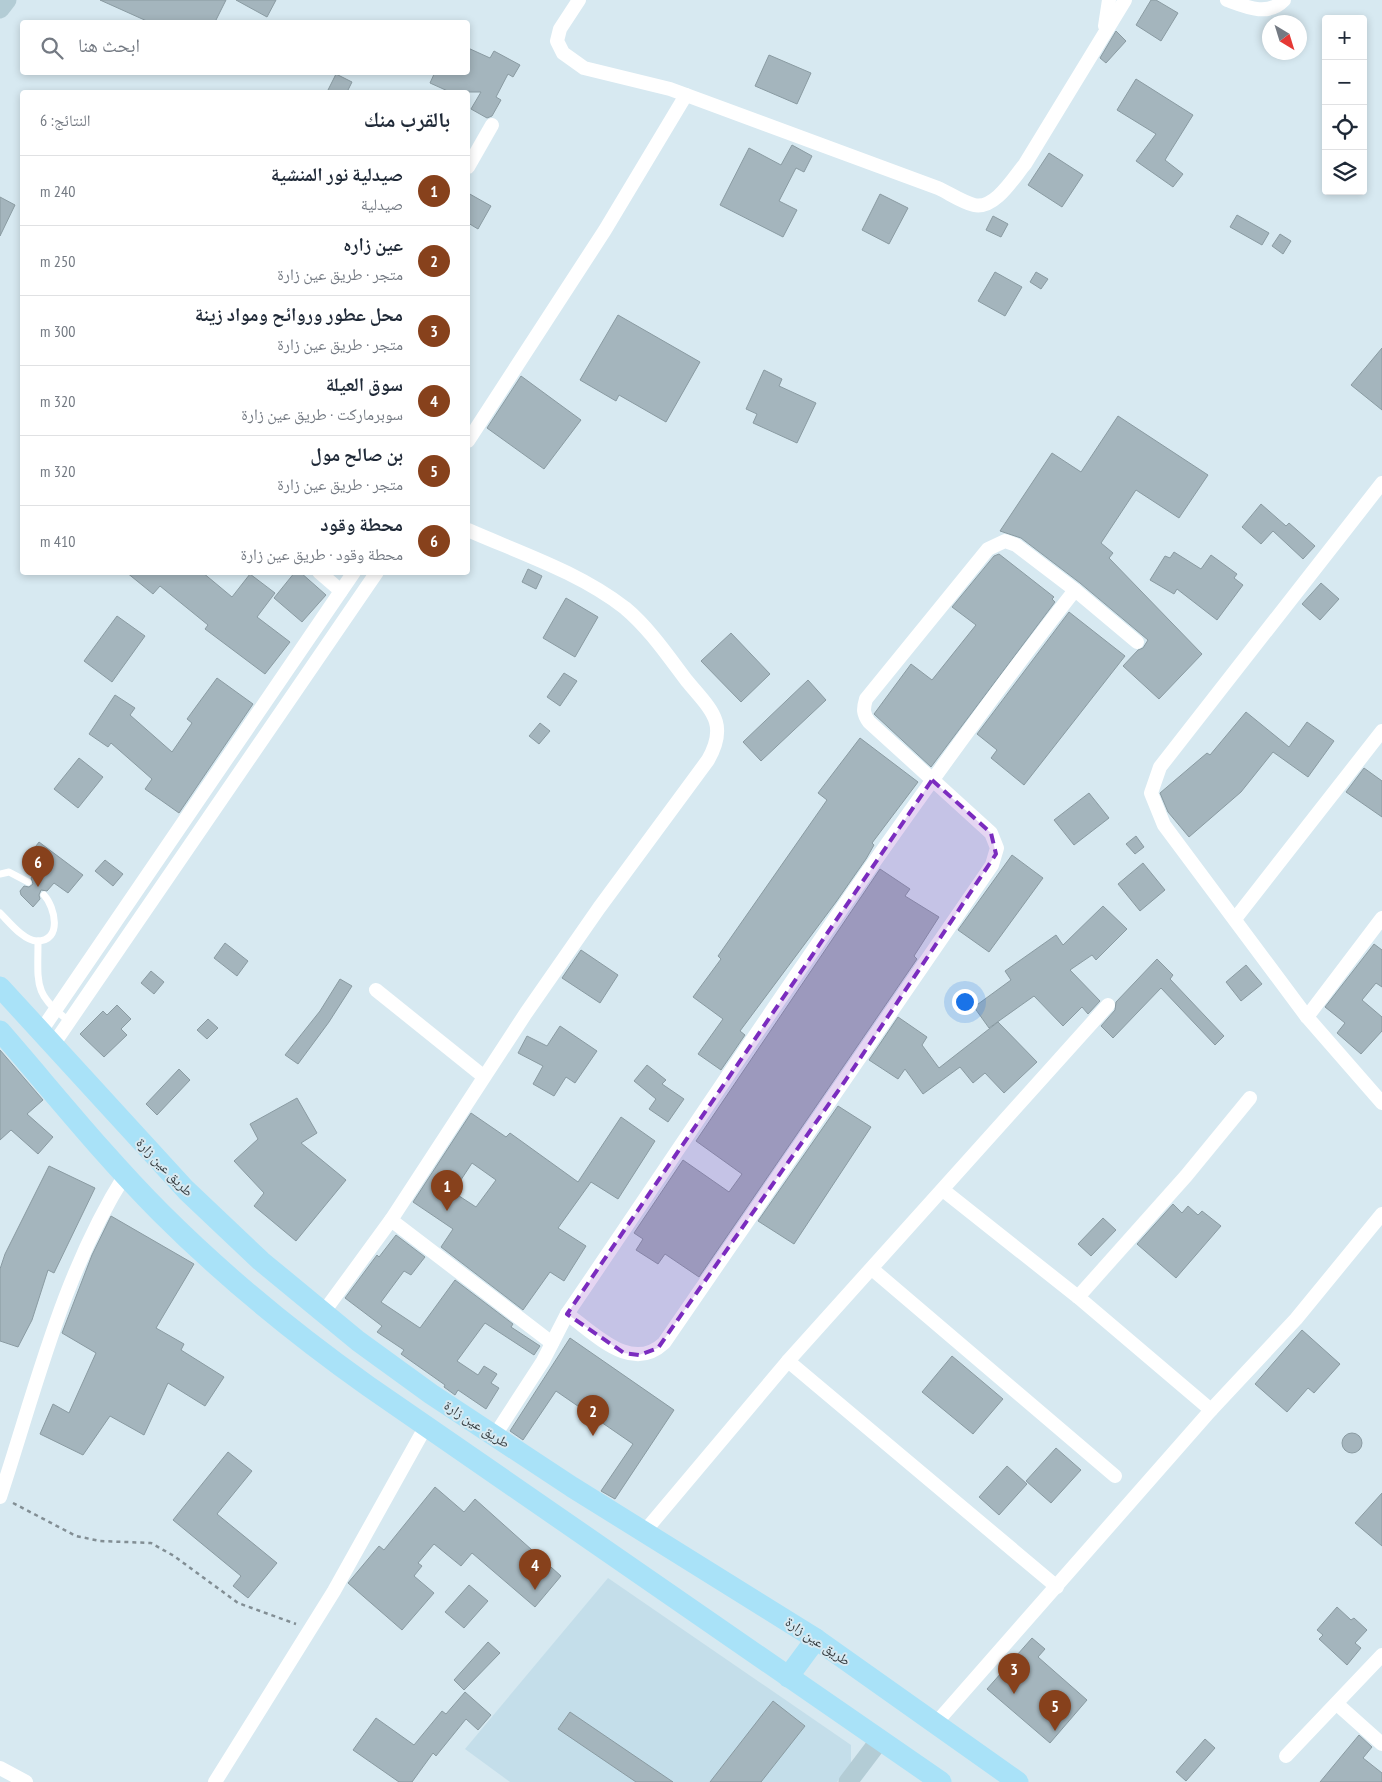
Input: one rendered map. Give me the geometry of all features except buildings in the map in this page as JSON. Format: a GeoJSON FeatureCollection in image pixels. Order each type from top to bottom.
{"type":"FeatureCollection","features":[{"type":"Feature","properties":{"kind":"main road","name":"طريق عين زارة"},"geometry":{"type":"LineString","coordinates":[[0,987],[186,1190],[255,1255],[323,1313],[394,1368],[572,1487],[645,1530],[816,1639],[936,1723],[1011,1780]]}},
{"type":"Feature","properties":{"kind":"main road"},"geometry":{"type":"LineString","coordinates":[[0,1031],[125,1176],[206,1256],[326,1356],[879,1741],[941,1782]]}},
{"type":"Feature","properties":{"kind":"main road"},"geometry":{"type":"LineString","coordinates":[[788,1677],[816,1639]]}},
{"type":"Feature","properties":{"kind":"street"},"geometry":{"type":"LineString","coordinates":[[0,9],[7,0]]}},
{"type":"Feature","properties":{"kind":"street"},"geometry":{"type":"LineString","coordinates":[[579,0],[560,29],[557,41],[563,53],[584,68],[653,83],[686,94],[938,188],[976,205],[991,202],[1025,164],[1125,0]]}},
{"type":"Feature","properties":{"kind":"street"},"geometry":{"type":"LineString","coordinates":[[1102,36],[1109,0]]}},
{"type":"Feature","properties":{"kind":"street"},"geometry":{"type":"LineString","coordinates":[[1227,0],[1256,9],[1268,10],[1279,6],[1284,0]]}},
{"type":"Feature","properties":{"kind":"street"},"geometry":{"type":"LineString","coordinates":[[470,438],[605,230],[686,94]]}},
{"type":"Feature","properties":{"kind":"street"},"geometry":{"type":"LineString","coordinates":[[470,164],[492,125]]}},
{"type":"Feature","properties":{"kind":"street"},"geometry":{"type":"LineString","coordinates":[[1380,1095],[1307,1017],[1164,825],[1151,793],[1160,767],[1382,483]]}},
{"type":"Feature","properties":{"kind":"street"},"geometry":{"type":"LineString","coordinates":[[323,1313],[391,1220],[483,1076],[599,908],[708,760],[717,744],[719,729],[712,713],[649,632],[625,609],[595,588],[470,531]]}},
{"type":"Feature","properties":{"kind":"street"},"geometry":{"type":"LineString","coordinates":[[567,1314],[624,1353],[638,1356],[658,1348],[856,1065],[992,864],[996,854],[996,843],[991,833],[869,722],[864,715],[863,707],[866,699],[988,548],[996,543],[1005,541],[1016,545],[1075,590],[1137,642]]}},
{"type":"Feature","properties":{"kind":"street"},"geometry":{"type":"LineString","coordinates":[[323,575],[341,591]]}},
{"type":"Feature","properties":{"kind":"street"},"geometry":{"type":"LineString","coordinates":[[47,1038],[55,1011],[352,575]]}},
{"type":"Feature","properties":{"kind":"street"},"geometry":{"type":"LineString","coordinates":[[47,1038],[70,1022],[375,575]]}},
{"type":"Feature","properties":{"kind":"street"},"geometry":{"type":"LineString","coordinates":[[495,1435],[543,1361],[567,1314],[932,780],[1004,681],[1075,590]]}},
{"type":"Feature","properties":{"kind":"street"},"geometry":{"type":"LineString","coordinates":[[1235,919],[1382,731]]}},
{"type":"Feature","properties":{"kind":"street"},"geometry":{"type":"LineString","coordinates":[[1307,1017],[1382,918]]}},
{"type":"Feature","properties":{"kind":"street"},"geometry":{"type":"LineString","coordinates":[[376,990],[483,1076]]}},
{"type":"Feature","properties":{"kind":"street"},"geometry":{"type":"LineString","coordinates":[[645,1530],[788,1361],[1108,1004]]}},
{"type":"Feature","properties":{"kind":"street"},"geometry":{"type":"LineString","coordinates":[[1078,1297],[1186,1176],[1250,1098]]}},
{"type":"Feature","properties":{"kind":"street"},"geometry":{"type":"LineString","coordinates":[[0,1497],[78,1263],[100,1218],[125,1176]]}},
{"type":"Feature","properties":{"kind":"street"},"geometry":{"type":"LineString","coordinates":[[943,1190],[1078,1297],[1211,1410]]}},
{"type":"Feature","properties":{"kind":"street"},"geometry":{"type":"LineString","coordinates":[[936,1723],[1211,1410],[1296,1319],[1382,1214]]}},
{"type":"Feature","properties":{"kind":"street"},"geometry":{"type":"LineString","coordinates":[[391,1220],[552,1343]]}},
{"type":"Feature","properties":{"kind":"street"},"geometry":{"type":"LineString","coordinates":[[872,1269],[1115,1476]]}},
{"type":"Feature","properties":{"kind":"street"},"geometry":{"type":"LineString","coordinates":[[788,1361],[1057,1587]]}},
{"type":"Feature","properties":{"kind":"street"},"geometry":{"type":"LineString","coordinates":[[215,1782],[356,1554],[426,1426]]}},
{"type":"Feature","properties":{"kind":"street"},"geometry":{"type":"LineString","coordinates":[[1286,1756],[1382,1655]]}},
{"type":"Feature","properties":{"kind":"street"},"geometry":{"type":"LineString","coordinates":[[1336,1704],[1382,1744]]}},
{"type":"Feature","properties":{"kind":"street"},"geometry":{"type":"LineString","coordinates":[[848,1782],[879,1741]]}},
{"type":"Feature","properties":{"kind":"street"},"geometry":{"type":"LineString","coordinates":[[0,1768],[26,1782]]}},
{"type":"Feature","properties":{"kind":"lane"},"geometry":{"type":"LineString","coordinates":[[0,874],[9,872],[28,882]]}},
{"type":"Feature","properties":{"kind":"lane"},"geometry":{"type":"LineString","coordinates":[[38,942],[49,935],[55,923],[53,908],[44,895]]}},
{"type":"Feature","properties":{"kind":"lane"},"geometry":{"type":"LineString","coordinates":[[0,913],[26,937],[38,942]]}},
{"type":"Feature","properties":{"kind":"lane"},"geometry":{"type":"LineString","coordinates":[[38,942],[41,991],[48,1004],[70,1022]]}},
{"type":"Feature","properties":{"kind":"path"},"geometry":{"type":"LineString","coordinates":[[0,1497],[76,1536],[100,1541],[151,1543],[174,1556],[238,1603],[310,1630]]}},
{"type":"Feature","properties":{"kind":"highlighted area"},"geometry":{"type":"Polygon","coordinates":[[[932,780],[991,833],[996,854],[845,1081],[658,1348],[639,1355],[624,1353],[567,1314],[932,780]]]}},
{"type":"Feature","properties":{"kind":"shaded area"},"geometry":{"type":"Polygon","coordinates":[[[608,1578],[851,1745],[851,1763],[837,1782],[510,1782],[465,1749],[608,1578]]]}},
{"type":"Feature","properties":{"kind":"place","name":"محطة وقود"},"geometry":{"type":"Point","coordinates":[38,887]}},
{"type":"Feature","properties":{"kind":"place","name":"صيدلية نور المنشية"},"geometry":{"type":"Point","coordinates":[447,1211]}},
{"type":"Feature","properties":{"kind":"place","name":"عين زاره"},"geometry":{"type":"Point","coordinates":[593,1436]}},
{"type":"Feature","properties":{"kind":"place","name":"سوق العيلة"},"geometry":{"type":"Point","coordinates":[535,1590]}},
{"type":"Feature","properties":{"kind":"place","name":"محل عطور وروائح ومواد زينة"},"geometry":{"type":"Point","coordinates":[1014,1694]}},
{"type":"Feature","properties":{"kind":"place","name":"بن صالح مول"},"geometry":{"type":"Point","coordinates":[1055,1731]}}]}
